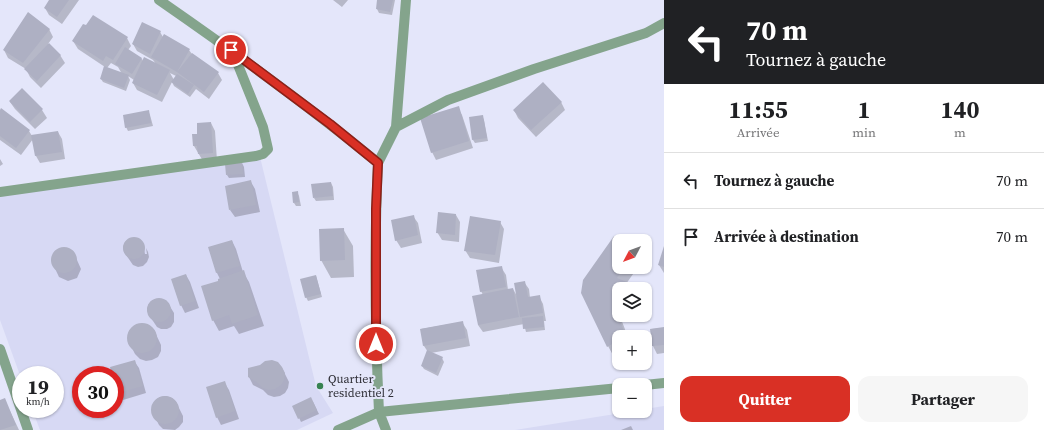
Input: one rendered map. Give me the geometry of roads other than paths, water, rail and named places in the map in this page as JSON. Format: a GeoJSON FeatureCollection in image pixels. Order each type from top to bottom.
{"type":"FeatureCollection","features":[{"type":"Feature","properties":{"kind":"street"},"geometry":{"type":"LineString","coordinates":[[158,0],[231,50],[330,124],[378,163]]}},
{"type":"Feature","properties":{"kind":"street"},"geometry":{"type":"LineString","coordinates":[[386,430],[379,412],[376,344],[376,209],[378,163],[396,127],[406,0]]}},
{"type":"Feature","properties":{"kind":"street"},"geometry":{"type":"LineString","coordinates":[[396,127],[448,100],[534,69],[646,33],[664,23]]}},
{"type":"Feature","properties":{"kind":"street"},"geometry":{"type":"LineString","coordinates":[[0,192],[263,154],[268,148],[263,127],[231,50]]}},
{"type":"Feature","properties":{"kind":"street"},"geometry":{"type":"LineString","coordinates":[[0,349],[28,430]]}},
{"type":"Feature","properties":{"kind":"street"},"geometry":{"type":"LineString","coordinates":[[652,384],[664,383]]}},
{"type":"Feature","properties":{"kind":"street"},"geometry":{"type":"LineString","coordinates":[[338,430],[379,412],[612,389]]}},
{"type":"Feature","properties":{"kind":"place","name":"Quartier residentiel 2"},"geometry":{"type":"Point","coordinates":[320,386]}}]}
